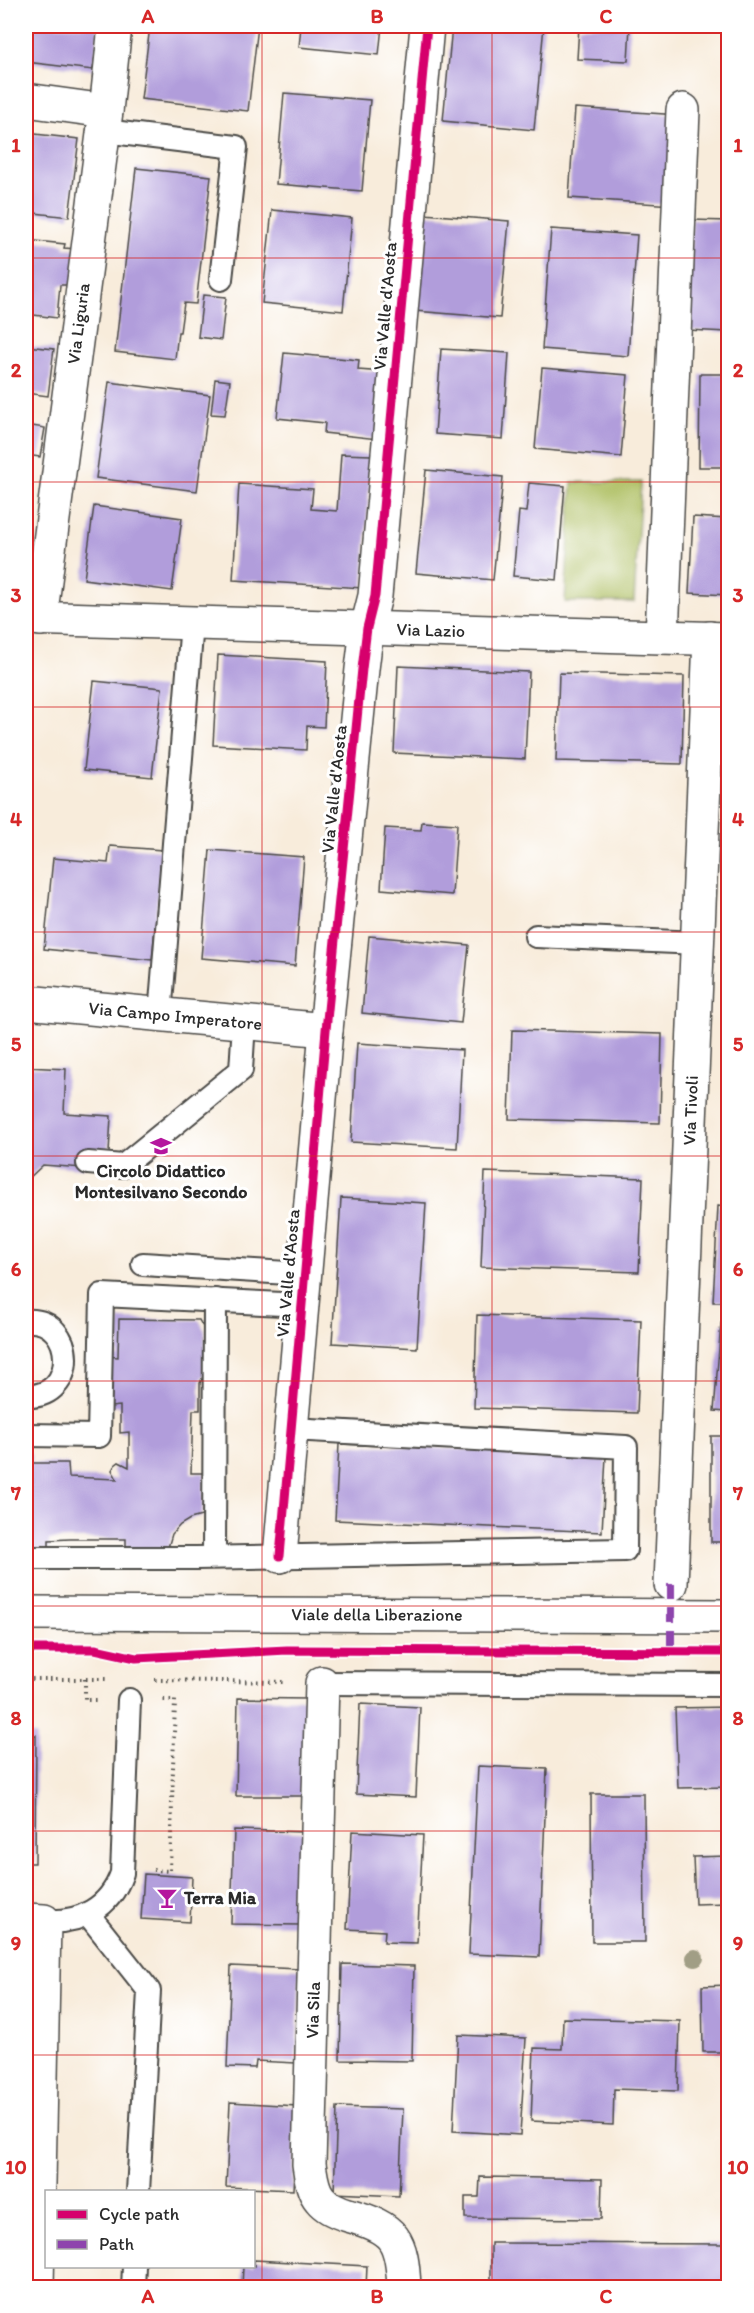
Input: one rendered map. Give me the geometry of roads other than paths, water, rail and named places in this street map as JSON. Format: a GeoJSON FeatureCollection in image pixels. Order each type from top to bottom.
{"type":"FeatureCollection","features":[{"type":"Feature","properties":{"kind":"street","name":"Via Liguria"},"geometry":{"type":"LineString","coordinates":[[33,619],[105,121],[115,26]]}},
{"type":"Feature","properties":{"kind":"street","name":"Via Valle d'Aosta"},"geometry":{"type":"LineString","coordinates":[[280,1556],[326,1030],[367,628],[375,596],[427,26]]}},
{"type":"Feature","properties":{"kind":"street"},"geometry":{"type":"LineString","coordinates":[[26,100],[105,121]]}},
{"type":"Feature","properties":{"kind":"street"},"geometry":{"type":"LineString","coordinates":[[662,637],[683,110]]}},
{"type":"Feature","properties":{"kind":"street","name":"Via Lazio"},"geometry":{"type":"LineString","coordinates":[[33,619],[719,638]]}},
{"type":"Feature","properties":{"kind":"street","name":"Via Tivoli"},"geometry":{"type":"LineString","coordinates":[[671,1584],[699,943],[719,638]]}},
{"type":"Feature","properties":{"kind":"street","name":"Via Campo Imperatore"},"geometry":{"type":"LineString","coordinates":[[26,1002],[326,1030]]}},
{"type":"Feature","properties":{"kind":"street","name":"Viale della Liberazione"},"geometry":{"type":"LineString","coordinates":[[26,1613],[729,1616]]}},
{"type":"Feature","properties":{"kind":"street","name":"Via Sila"},"geometry":{"type":"LineString","coordinates":[[322,1683],[309,2164],[314,2190],[327,2207],[342,2214],[367,2220],[390,2232],[400,2253],[404,2288]]}},
{"type":"Feature","properties":{"kind":"street"},"geometry":{"type":"LineString","coordinates":[[35,1920],[37,2288]]}},
{"type":"Feature","properties":{"kind":"lane"},"geometry":{"type":"LineString","coordinates":[[105,121],[236,147],[221,279]]}},
{"type":"Feature","properties":{"kind":"lane"},"geometry":{"type":"LineString","coordinates":[[160,1015],[192,623]]}},
{"type":"Feature","properties":{"kind":"lane"},"geometry":{"type":"LineString","coordinates":[[536,936],[699,943]]}},
{"type":"Feature","properties":{"kind":"lane"},"geometry":{"type":"LineString","coordinates":[[88,1163],[123,1166],[242,1070],[244,1023]]}},
{"type":"Feature","properties":{"kind":"lane"},"geometry":{"type":"LineString","coordinates":[[143,1264],[303,1289]]}},
{"type":"Feature","properties":{"kind":"lane"},"geometry":{"type":"LineString","coordinates":[[26,1435],[99,1436],[102,1295],[215,1300],[303,1289]]}},
{"type":"Feature","properties":{"kind":"lane"},"geometry":{"type":"LineString","coordinates":[[214,1557],[215,1300]]}},
{"type":"Feature","properties":{"kind":"lane"},"geometry":{"type":"LineString","coordinates":[[26,1321],[32,1320],[45,1324],[56,1333],[63,1342],[66,1360],[61,1377],[54,1386],[44,1393],[26,1396]]}},
{"type":"Feature","properties":{"kind":"lane"},"geometry":{"type":"LineString","coordinates":[[26,1558],[625,1550],[626,1447],[291,1429]]}},
{"type":"Feature","properties":{"kind":"lane"},"geometry":{"type":"LineString","coordinates":[[322,1683],[729,1685]]}},
{"type":"Feature","properties":{"kind":"lane"},"geometry":{"type":"LineString","coordinates":[[35,1920],[72,1920],[88,1914],[112,1895],[122,1873],[129,1700]]}},
{"type":"Feature","properties":{"kind":"lane"},"geometry":{"type":"LineString","coordinates":[[88,1914],[149,1991],[138,2190]]}},
{"type":"Feature","properties":{"kind":"lane"},"geometry":{"type":"LineString","coordinates":[[133,2288],[134,2268]]}},
{"type":"Feature","properties":{"kind":"place","name":"Circolo Didattico Montesilvano Secondo"},"geometry":{"type":"Point","coordinates":[161,1146]}},
{"type":"Feature","properties":{"kind":"place","name":"Terra Mia"},"geometry":{"type":"Point","coordinates":[167,1898]}}]}
